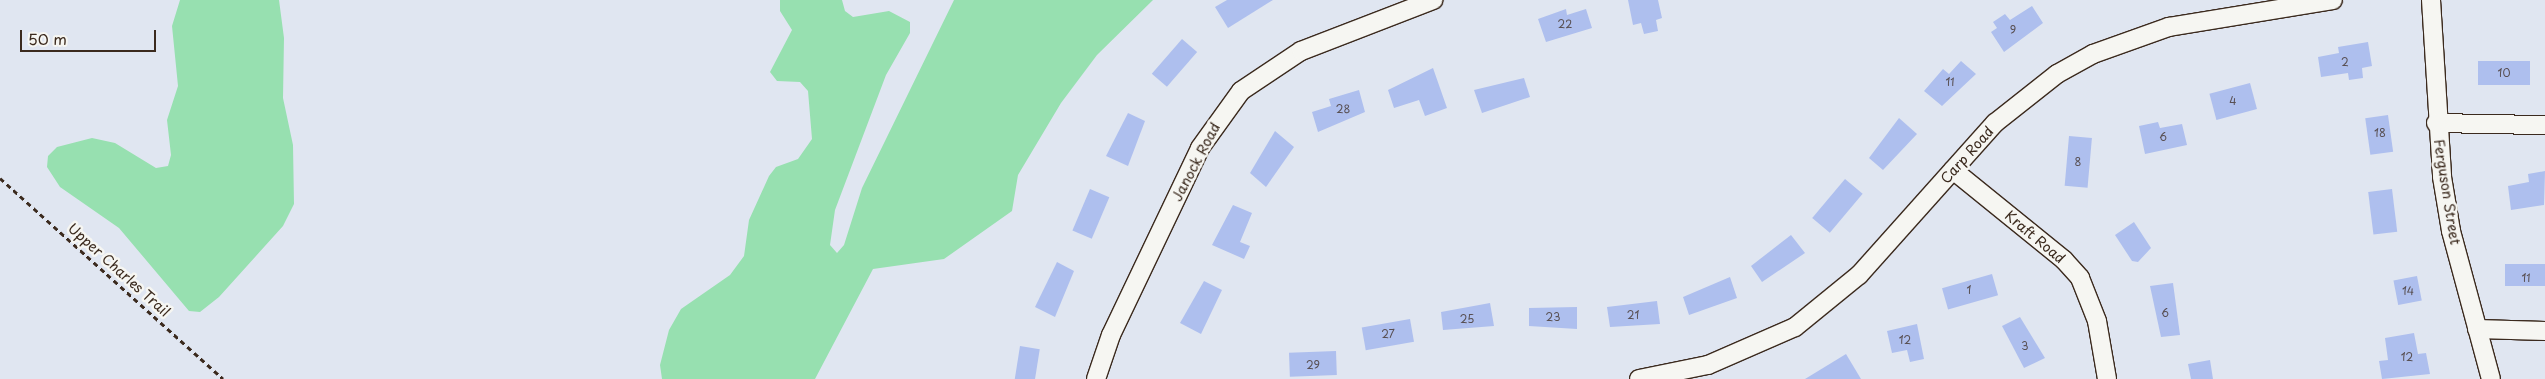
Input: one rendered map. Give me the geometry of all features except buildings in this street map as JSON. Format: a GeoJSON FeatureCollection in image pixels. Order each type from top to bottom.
{"type":"FeatureCollection","features":[{"type":"Feature","properties":{"kind":"street","name":"Janock Road"},"geometry":{"type":"LineString","coordinates":[[1096,379],[1111,335],[1200,148],[1241,90],[1301,51],[1433,0]]}},
{"type":"Feature","properties":{"kind":"street","name":"Carp Road"},"geometry":{"type":"LineString","coordinates":[[1639,379],[1708,365],[1795,326],[1859,275],[1995,123],[2058,74],[2093,54],[2178,25],[2332,0]]}},
{"type":"Feature","properties":{"kind":"street","name":"Ferguson Street"},"geometry":{"type":"LineString","coordinates":[[2431,0],[2436,123],[2451,231],[2491,379]]}},
{"type":"Feature","properties":{"kind":"street"},"geometry":{"type":"LineString","coordinates":[[2436,123],[2545,125]]}},
{"type":"Feature","properties":{"kind":"street","name":"Kraft Road"},"geometry":{"type":"LineString","coordinates":[[1953,170],[2064,260],[2080,278],[2097,320],[2108,379]]}},
{"type":"Feature","properties":{"kind":"street"},"geometry":{"type":"LineString","coordinates":[[2477,329],[2545,331]]}},
{"type":"Feature","properties":{"kind":"path","name":"Upper Charles Trail"},"geometry":{"type":"LineString","coordinates":[[0,178],[223,379]]}},
{"type":"Feature","properties":{"kind":"green space"},"geometry":{"type":"Polygon","coordinates":[[[180,0],[279,0],[284,38],[283,98],[293,145],[294,204],[283,226],[219,297],[200,312],[189,311],[119,228],[60,187],[47,167],[48,156],[57,147],[92,138],[115,143],[156,168],[168,166],[171,155],[167,120],[178,86],[172,26],[180,0]]]}},
{"type":"Feature","properties":{"kind":"green space"},"geometry":{"type":"Polygon","coordinates":[[[780,0],[842,0],[845,11],[853,17],[889,11],[910,22],[910,33],[886,75],[835,210],[830,245],[837,253],[844,245],[862,188],[954,0],[1153,0],[1097,55],[1061,103],[1018,175],[1012,211],[944,259],[873,269],[815,379],[662,379],[660,365],[669,330],[681,309],[730,275],[744,256],[749,220],[769,176],[776,167],[798,159],[812,139],[808,91],[800,82],[777,81],[770,72],[792,30],[780,11],[780,0]]]}}]}
